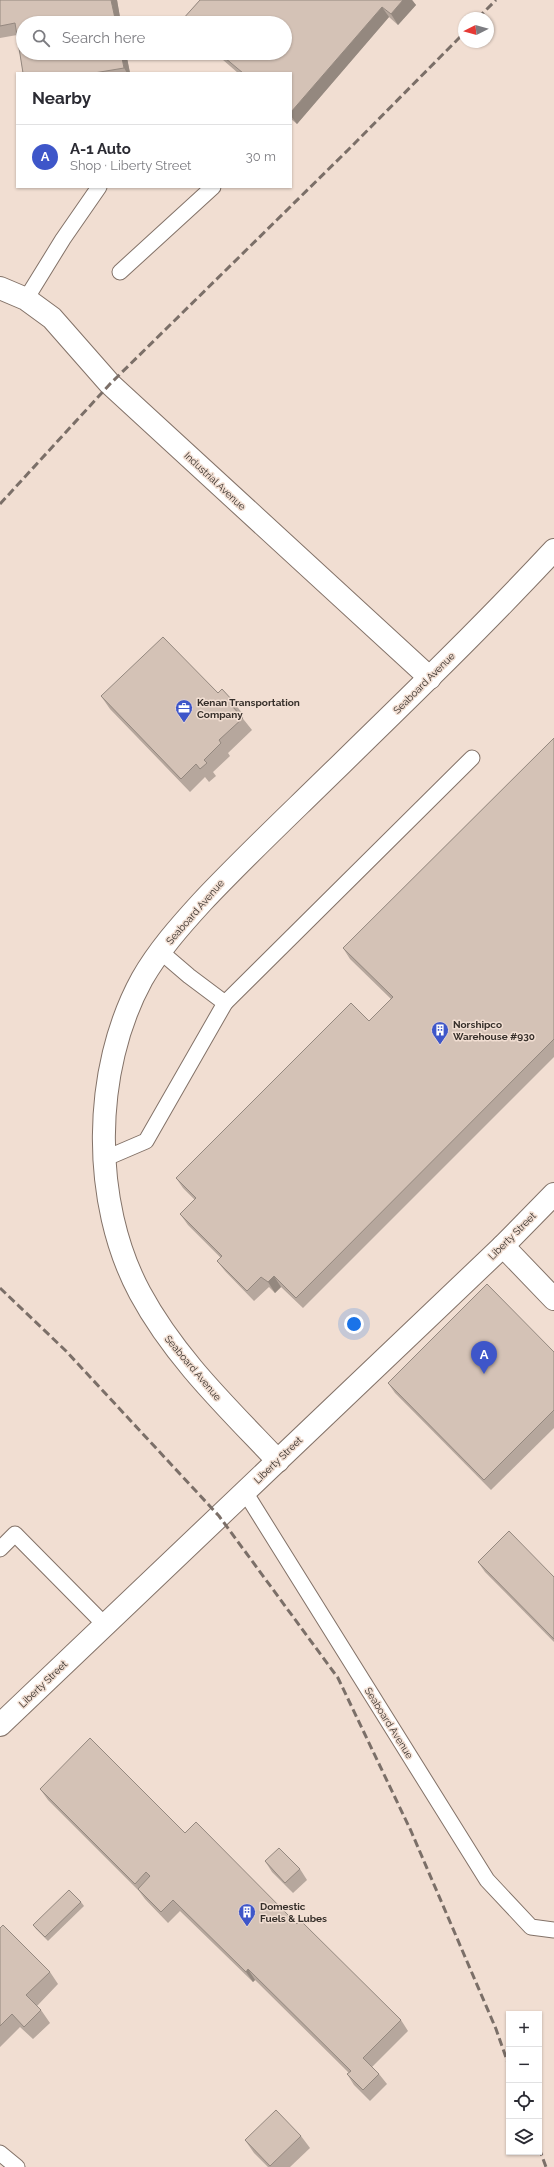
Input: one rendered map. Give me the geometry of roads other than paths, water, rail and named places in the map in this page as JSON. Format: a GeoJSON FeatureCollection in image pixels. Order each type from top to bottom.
{"type":"FeatureCollection","features":[{"type":"Feature","properties":{"kind":"street","name":"Industrial Avenue"},"geometry":{"type":"LineString","coordinates":[[0,288],[26,299],[52,318],[110,384],[430,678]]}},
{"type":"Feature","properties":{"kind":"street","name":"Seaboard Avenue"},"geometry":{"type":"LineString","coordinates":[[278,1461],[216,1396],[169,1341],[139,1292],[122,1254],[109,1202],[104,1160],[105,1111],[111,1064],[123,1025],[142,979],[175,932],[234,868],[430,678],[554,550]]}},
{"type":"Feature","properties":{"kind":"street","name":"Liberty Street"},"geometry":{"type":"LineString","coordinates":[[0,1725],[503,1246],[554,1194]]}},
{"type":"Feature","properties":{"kind":"street"},"geometry":{"type":"LineString","coordinates":[[503,1246],[554,1299]]}},
{"type":"Feature","properties":{"kind":"lane"},"geometry":{"type":"LineString","coordinates":[[26,299],[63,239],[98,188]]}},
{"type":"Feature","properties":{"kind":"lane"},"geometry":{"type":"LineString","coordinates":[[120,272],[212,188]]}},
{"type":"Feature","properties":{"kind":"lane"},"geometry":{"type":"LineString","coordinates":[[104,1160],[146,1141],[225,1003],[472,758]]}},
{"type":"Feature","properties":{"kind":"lane"},"geometry":{"type":"LineString","coordinates":[[161,952],[189,976],[225,1003]]}},
{"type":"Feature","properties":{"kind":"lane","name":"Seaboard Avenue"},"geometry":{"type":"LineString","coordinates":[[245,1492],[488,1880],[531,1927],[554,1930]]}},
{"type":"Feature","properties":{"kind":"lane"},"geometry":{"type":"LineString","coordinates":[[0,1549],[15,1534],[105,1624]]}},
{"type":"Feature","properties":{"kind":"lane"},"geometry":{"type":"LineString","coordinates":[[0,2153],[17,2167]]}},
{"type":"Feature","properties":{"kind":"railway"},"geometry":{"type":"LineString","coordinates":[[484,12],[496,0]]}},
{"type":"Feature","properties":{"kind":"railway"},"geometry":{"type":"LineString","coordinates":[[0,504],[110,384],[348,150],[458,39]]}},
{"type":"Feature","properties":{"kind":"railway"},"geometry":{"type":"LineString","coordinates":[[0,1288],[66,1351],[219,1516],[338,1678],[411,1831],[496,2029],[506,2057]]}},
{"type":"Feature","properties":{"kind":"railway"},"geometry":{"type":"LineString","coordinates":[[542,2155],[546,2167]]}},
{"type":"Feature","properties":{"kind":"place","name":"Kenan Transportation Company"},"geometry":{"type":"Point","coordinates":[184,723]}},
{"type":"Feature","properties":{"kind":"place","name":"Norshipco Warehouse #930"},"geometry":{"type":"Point","coordinates":[440,1045]}},
{"type":"Feature","properties":{"kind":"place","name":"A-1 Auto"},"geometry":{"type":"Point","coordinates":[484,1374]}},
{"type":"Feature","properties":{"kind":"place","name":"Domestic Fuels & Lubes"},"geometry":{"type":"Point","coordinates":[247,1927]}}]}
